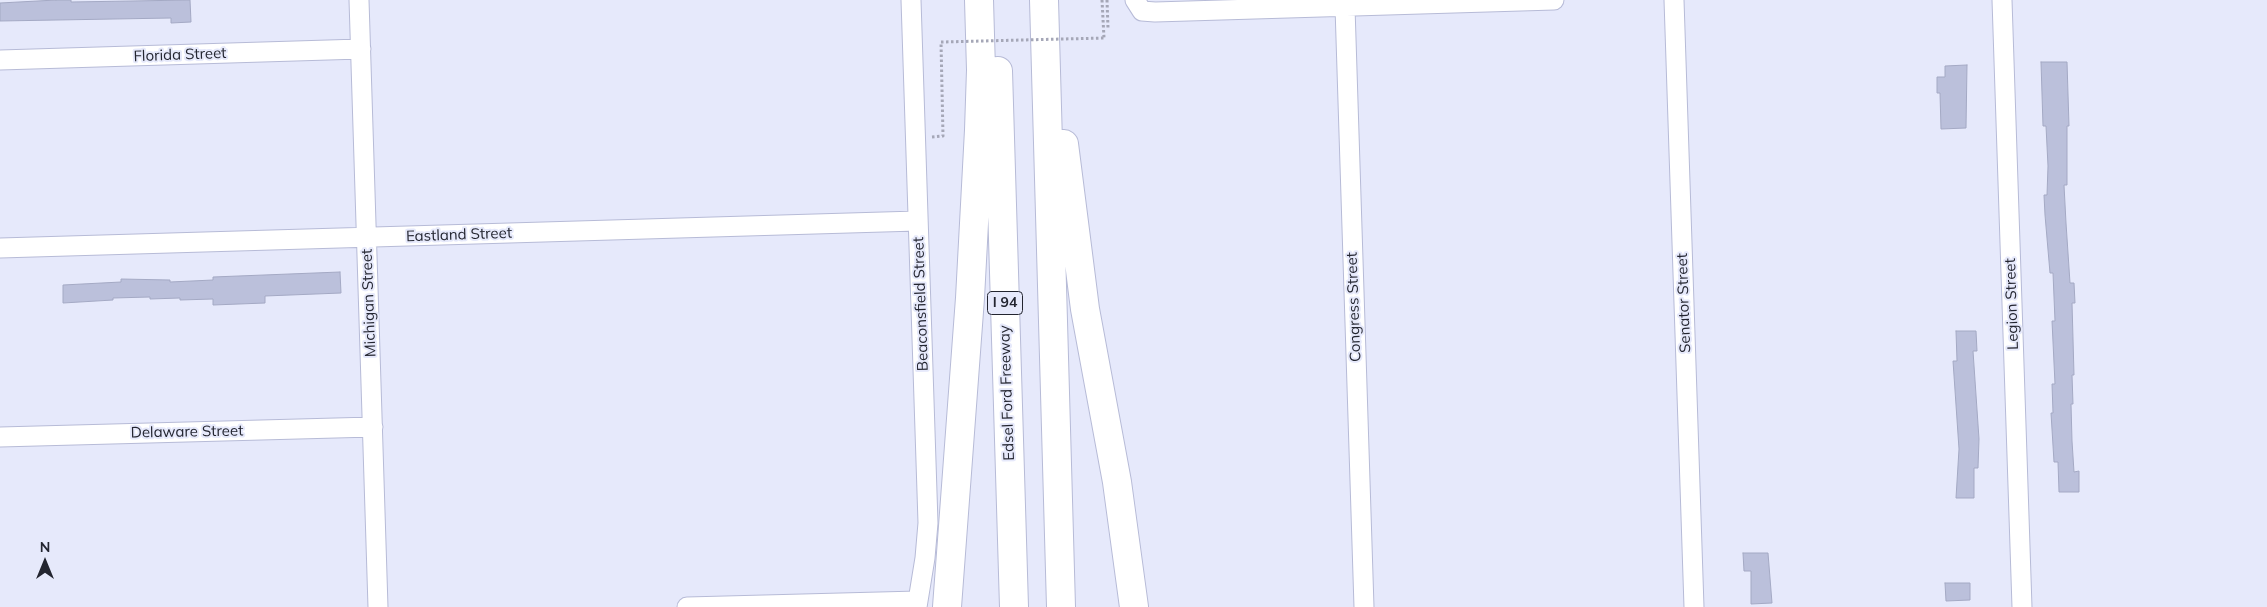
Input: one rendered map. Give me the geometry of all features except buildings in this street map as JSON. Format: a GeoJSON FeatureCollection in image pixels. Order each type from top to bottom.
{"type":"FeatureCollection","features":[{"type":"Feature","properties":{"kind":"highway"},"geometry":{"type":"LineString","coordinates":[[947,607],[970,298],[979,140],[981,70],[979,0]]}},
{"type":"Feature","properties":{"kind":"highway","name":"Edsel Ford Freeway"},"geometry":{"type":"LineString","coordinates":[[996,0],[1014,607]]}},
{"type":"Feature","properties":{"kind":"highway"},"geometry":{"type":"LineString","coordinates":[[1044,6],[1061,607]]}},
{"type":"Feature","properties":{"kind":"highway"},"geometry":{"type":"LineString","coordinates":[[1044,6],[1059,82],[1066,162],[1085,309],[1117,482],[1134,607]]}},
{"type":"Feature","properties":{"kind":"street","name":"Michigan Street"},"geometry":{"type":"LineString","coordinates":[[360,0],[378,607]]}},
{"type":"Feature","properties":{"kind":"street","name":"Beaconsfield Street"},"geometry":{"type":"LineString","coordinates":[[911,0],[928,523],[918,604]]}},
{"type":"Feature","properties":{"kind":"street"},"geometry":{"type":"LineString","coordinates":[[1136,2],[1142,11],[1154,12],[1554,0]]}},
{"type":"Feature","properties":{"kind":"street","name":"Senator Street"},"geometry":{"type":"LineString","coordinates":[[1674,0],[1694,607]]}},
{"type":"Feature","properties":{"kind":"street","name":"Legion Street"},"geometry":{"type":"LineString","coordinates":[[2002,0],[2022,607]]}},
{"type":"Feature","properties":{"kind":"street","name":"Congress Street"},"geometry":{"type":"LineString","coordinates":[[1345,7],[1364,607]]}},
{"type":"Feature","properties":{"kind":"street","name":"Florida Street"},"geometry":{"type":"LineString","coordinates":[[0,60],[361,49]]}},
{"type":"Feature","properties":{"kind":"street","name":"Eastland Street"},"geometry":{"type":"LineString","coordinates":[[0,248],[917,221]]}},
{"type":"Feature","properties":{"kind":"street","name":"Delaware Street"},"geometry":{"type":"LineString","coordinates":[[0,437],[373,427]]}},
{"type":"Feature","properties":{"kind":"street"},"geometry":{"type":"LineString","coordinates":[[687,607],[918,604]]}},
{"type":"Feature","properties":{"kind":"path"},"geometry":{"type":"LineString","coordinates":[[914,138],[942,136],[941,42],[1104,38],[1102,0]]}},
{"type":"Feature","properties":{"kind":"path"},"geometry":{"type":"LineString","coordinates":[[1106,0],[1108,28]]}}]}
